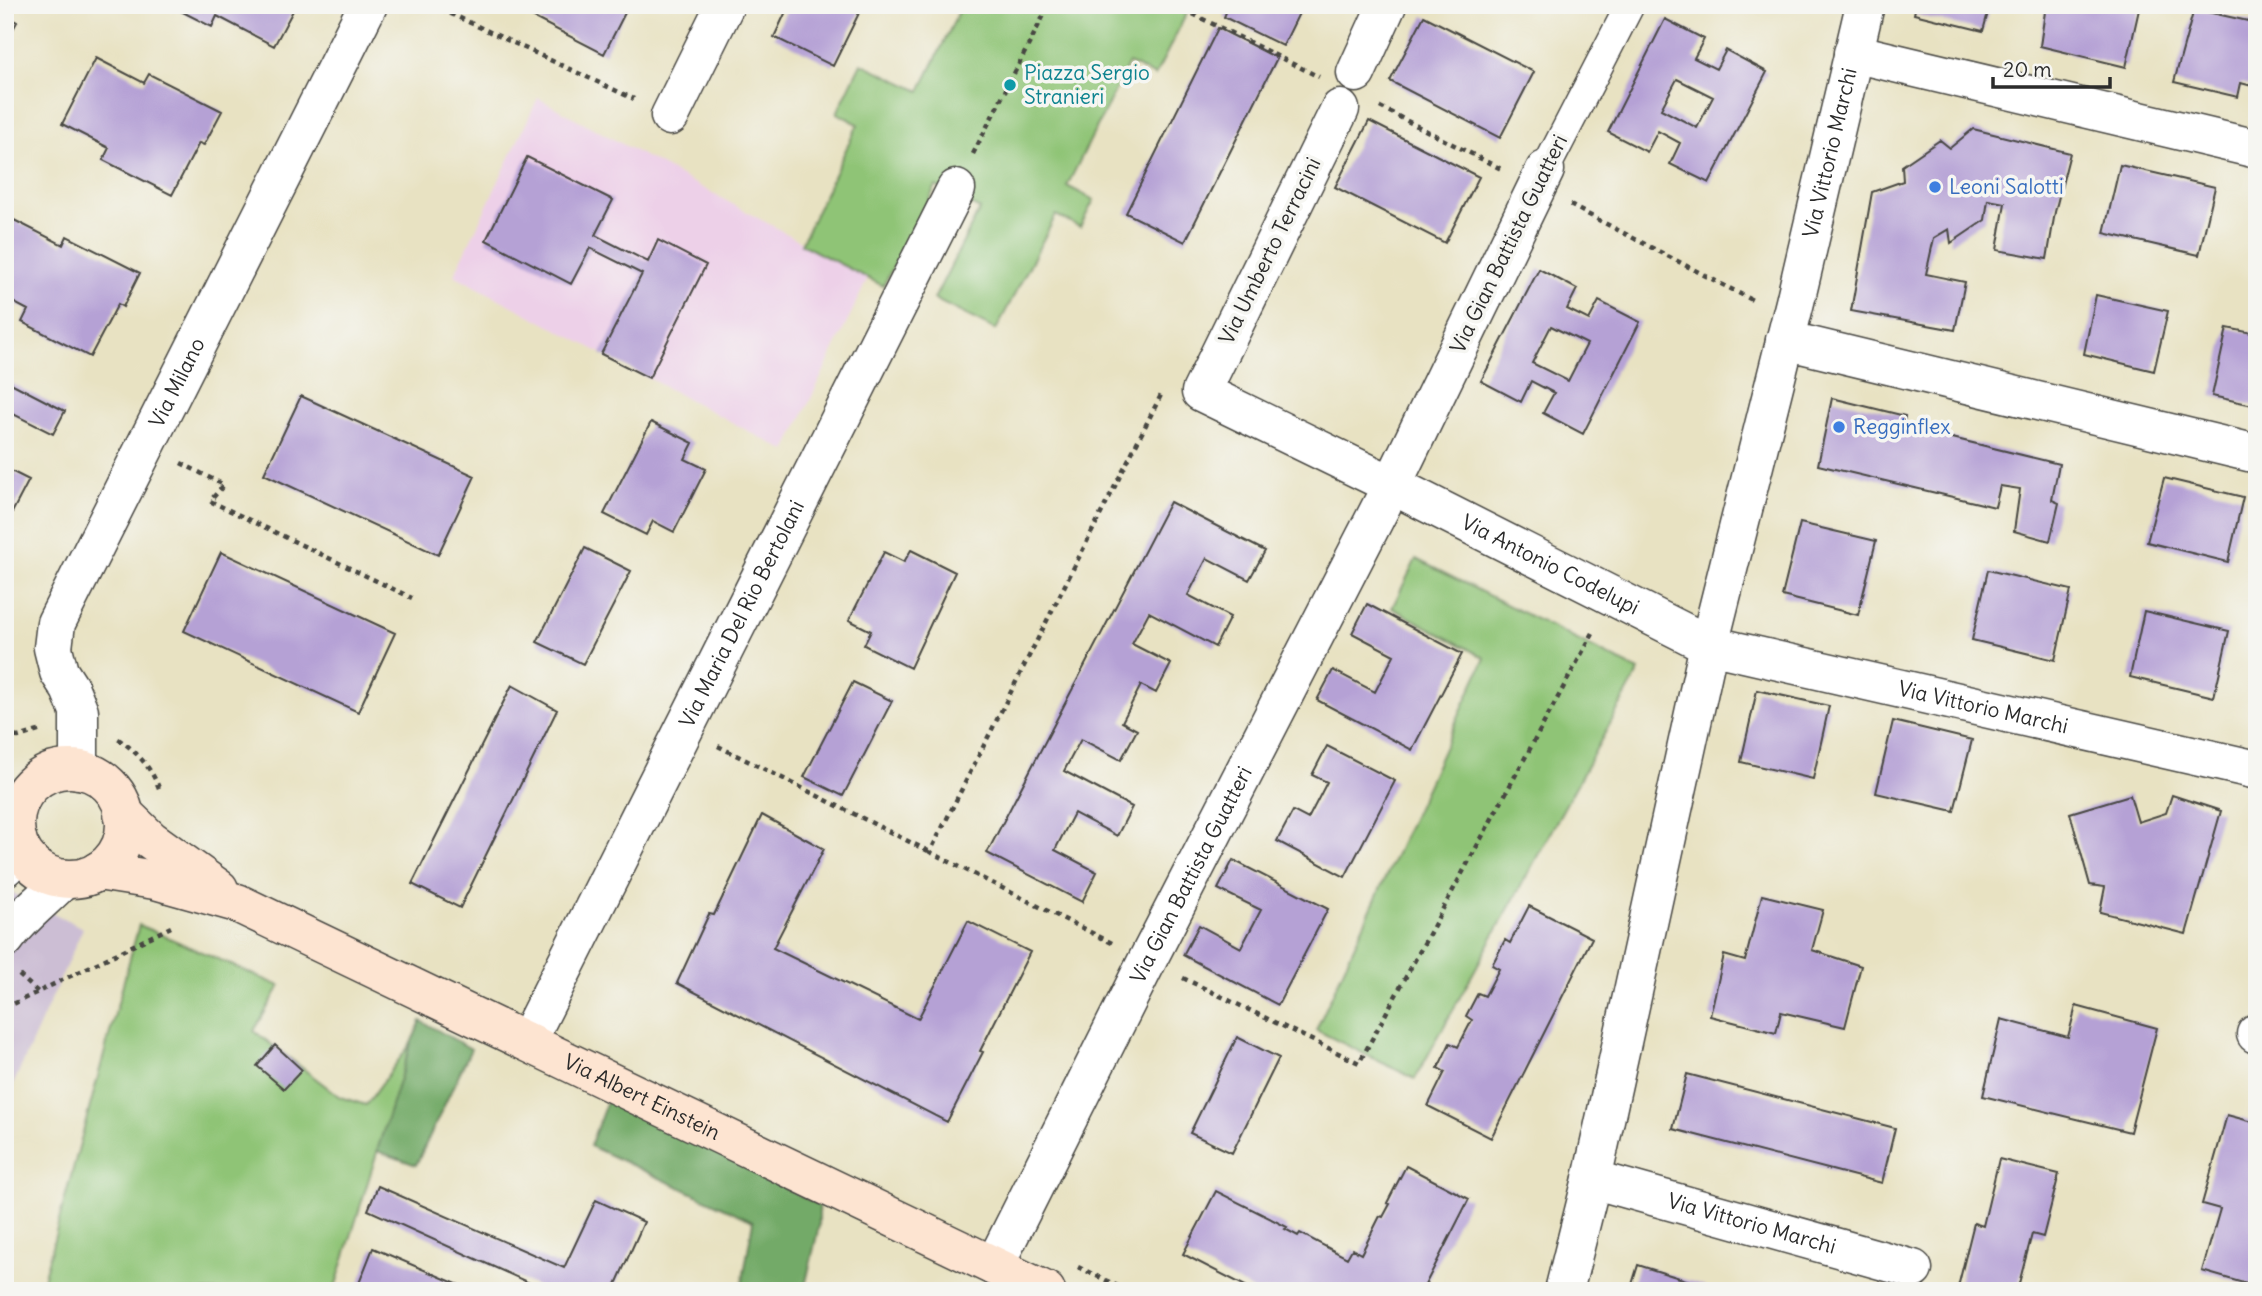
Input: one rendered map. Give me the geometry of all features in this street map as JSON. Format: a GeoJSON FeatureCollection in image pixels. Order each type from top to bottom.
{"type":"FeatureCollection","features":[{"type":"Feature","properties":{"kind":"main road"},"geometry":{"type":"LineString","coordinates":[[5,769],[62,772],[94,775],[108,784],[118,797],[124,830],[120,846],[111,860],[81,875],[49,875],[35,866],[10,838],[23,795],[33,783],[62,772]]}},
{"type":"Feature","properties":{"kind":"main road","name":"Via Albert Einstein"},"geometry":{"type":"LineString","coordinates":[[123,813],[151,840],[237,903]]}},
{"type":"Feature","properties":{"kind":"main road","name":"Via Albert Einstein"},"geometry":{"type":"LineString","coordinates":[[81,875],[155,880],[237,903],[1046,1291]]}},
{"type":"Feature","properties":{"kind":"street","name":"Via Milano"},"geometry":{"type":"LineString","coordinates":[[62,772],[79,711],[59,672],[53,648],[56,622],[368,5]]}},
{"type":"Feature","properties":{"kind":"street"},"geometry":{"type":"LineString","coordinates":[[670,116],[725,5]]}},
{"type":"Feature","properties":{"kind":"street","name":"Via Umberto Terracini"},"geometry":{"type":"LineString","coordinates":[[1387,5],[1340,87],[1201,393],[1392,485]]}},
{"type":"Feature","properties":{"kind":"street","name":"Via Gian Battista Guatteri"},"geometry":{"type":"LineString","coordinates":[[994,1266],[1147,961],[1392,485],[1545,170],[1630,5]]}},
{"type":"Feature","properties":{"kind":"street","name":"Via Vittorio Marchi"},"geometry":{"type":"LineString","coordinates":[[1564,1291],[1592,1179],[1709,645],[1865,5]]}},
{"type":"Feature","properties":{"kind":"street"},"geometry":{"type":"LineString","coordinates":[[1853,53],[2257,149]]}},
{"type":"Feature","properties":{"kind":"street","name":"Via Maria Del Rio Bertolani"},"geometry":{"type":"LineString","coordinates":[[527,1041],[956,189]]}},
{"type":"Feature","properties":{"kind":"street"},"geometry":{"type":"LineString","coordinates":[[1785,340],[2257,454]]}},
{"type":"Feature","properties":{"kind":"street","name":"Via Antonio Codelupi"},"geometry":{"type":"LineString","coordinates":[[1392,485],[1709,645]]}},
{"type":"Feature","properties":{"kind":"street","name":"Via Vittorio Marchi"},"geometry":{"type":"LineString","coordinates":[[1709,645],[2257,770]]}},
{"type":"Feature","properties":{"kind":"street"},"geometry":{"type":"LineString","coordinates":[[10,956],[15,925],[81,875]]}},
{"type":"Feature","properties":{"kind":"street","name":"Via Vittorio Marchi"},"geometry":{"type":"LineString","coordinates":[[1592,1179],[1913,1269]]}},
{"type":"Feature","properties":{"kind":"path"},"geometry":{"type":"LineString","coordinates":[[432,5],[670,116]]}},
{"type":"Feature","properties":{"kind":"path"},"geometry":{"type":"LineString","coordinates":[[956,189],[1049,5]]}},
{"type":"Feature","properties":{"kind":"path"},"geometry":{"type":"LineString","coordinates":[[1175,5],[1340,87]]}},
{"type":"Feature","properties":{"kind":"path"},"geometry":{"type":"LineString","coordinates":[[146,445],[224,485],[210,501],[412,598]]}},
{"type":"Feature","properties":{"kind":"path"},"geometry":{"type":"LineString","coordinates":[[684,729],[930,852]]}},
{"type":"Feature","properties":{"kind":"path"},"geometry":{"type":"LineString","coordinates":[[5,1008],[172,927],[180,919]]}},
{"type":"Feature","properties":{"kind":"path"},"geometry":{"type":"LineString","coordinates":[[10,956],[38,992]]}},
{"type":"Feature","properties":{"kind":"shaded area"},"geometry":{"type":"Polygon","coordinates":[[[538,98],[868,278],[786,451],[454,275],[538,98]]]}},
{"type":"Feature","properties":{"kind":"shaded area"},"geometry":{"type":"Polygon","coordinates":[[[5,889],[83,928],[5,1103],[5,889]]]}},
{"type":"Feature","properties":{"kind":"green space"},"geometry":{"type":"Polygon","coordinates":[[[962,5],[1191,5],[1155,76],[1129,63],[1067,186],[1094,200],[1080,227],[1056,215],[996,330],[934,299],[980,209],[936,186],[883,286],[801,244],[858,124],[837,113],[861,63],[920,91],[962,5]]]}},
{"type":"Feature","properties":{"kind":"green space"},"geometry":{"type":"Polygon","coordinates":[[[1416,559],[1639,671],[1415,1079],[1316,1030],[1485,658],[1392,608],[1416,559]]]}},
{"type":"Feature","properties":{"kind":"green space"},"geometry":{"type":"Polygon","coordinates":[[[139,925],[280,986],[254,1031],[340,1097],[366,1105],[411,1043],[334,1291],[40,1291],[139,925]]]}},
{"type":"Feature","properties":{"kind":"green space"},"geometry":{"type":"Polygon","coordinates":[[[421,1021],[471,1049],[416,1165],[377,1151],[411,1043],[421,1021]]]}},
{"type":"Feature","properties":{"kind":"green space"},"geometry":{"type":"Polygon","coordinates":[[[608,1098],[819,1205],[819,1226],[804,1291],[741,1291],[753,1221],[590,1146],[608,1098]]]}},
{"type":"Feature","properties":{"kind":"building"},"geometry":{"type":"Polygon","coordinates":[[[169,5],[296,5],[274,46],[217,16],[212,27],[169,5]]]}},
{"type":"Feature","properties":{"kind":"building"},"geometry":{"type":"Polygon","coordinates":[[[509,5],[629,5],[604,54],[509,5]]]}},
{"type":"Feature","properties":{"kind":"building"},"geometry":{"type":"Polygon","coordinates":[[[789,5],[863,5],[833,66],[774,37],[789,5]]]}},
{"type":"Feature","properties":{"kind":"building"},"geometry":{"type":"Polygon","coordinates":[[[1229,5],[1303,5],[1283,46],[1224,17],[1229,5]]]}},
{"type":"Feature","properties":{"kind":"building"},"geometry":{"type":"Polygon","coordinates":[[[1916,5],[1990,5],[1983,31],[1914,14],[1916,5]]]}},
{"type":"Feature","properties":{"kind":"building"},"geometry":{"type":"Polygon","coordinates":[[[2046,5],[2140,5],[2126,67],[2040,46],[2046,5]]]}},
{"type":"Feature","properties":{"kind":"building"},"geometry":{"type":"Polygon","coordinates":[[[2194,9],[2257,23],[2257,69],[2252,86],[2241,83],[2238,97],[2174,82],[2194,9]]]}},
{"type":"Feature","properties":{"kind":"building"},"geometry":{"type":"Polygon","coordinates":[[[5,16],[17,22],[5,44],[5,16]]]}},
{"type":"Feature","properties":{"kind":"building"},"geometry":{"type":"Polygon","coordinates":[[[1424,16],[1534,72],[1500,138],[1390,81],[1424,16]]]}},
{"type":"Feature","properties":{"kind":"building"},"geometry":{"type":"Polygon","coordinates":[[[1665,19],[1704,39],[1694,58],[1716,69],[1726,50],[1767,72],[1709,183],[1670,164],[1680,143],[1658,131],[1647,152],[1608,132],[1665,19]],[[1677,79],[1661,109],[1697,128],[1713,97],[1677,79]]]}},
{"type":"Feature","properties":{"kind":"building"},"geometry":{"type":"Polygon","coordinates":[[[1218,28],[1277,58],[1185,242],[1126,213],[1218,28]]]}},
{"type":"Feature","properties":{"kind":"building"},"geometry":{"type":"Polygon","coordinates":[[[96,58],[144,83],[149,74],[222,111],[204,145],[199,143],[172,195],[103,160],[109,148],[62,124],[96,58]]]}},
{"type":"Feature","properties":{"kind":"building"},"geometry":{"type":"Polygon","coordinates":[[[1369,121],[1479,177],[1445,243],[1335,187],[1369,121]]]}},
{"type":"Feature","properties":{"kind":"building"},"geometry":{"type":"Polygon","coordinates":[[[1973,129],[2070,153],[2055,212],[2047,259],[1997,250],[2005,203],[1988,200],[1985,220],[1951,243],[1949,229],[1934,238],[1926,274],[1965,282],[1955,330],[1851,311],[1872,192],[1903,181],[1902,166],[1940,140],[1950,148],[1973,129]]]}},
{"type":"Feature","properties":{"kind":"building"},"geometry":{"type":"Polygon","coordinates":[[[527,157],[613,200],[595,235],[648,262],[658,240],[706,265],[649,378],[601,354],[642,274],[590,248],[571,284],[486,240],[527,157]]]}},
{"type":"Feature","properties":{"kind":"building"},"geometry":{"type":"Polygon","coordinates":[[[2120,165],[2215,187],[2199,255],[2104,233],[2120,165]]]}},
{"type":"Feature","properties":{"kind":"building"},"geometry":{"type":"Polygon","coordinates":[[[14,220],[63,245],[67,236],[140,273],[123,307],[118,304],[90,357],[22,322],[28,310],[5,298],[5,238],[14,220]]]}},
{"type":"Feature","properties":{"kind":"building"},"geometry":{"type":"Polygon","coordinates":[[[1539,269],[1577,289],[1567,309],[1589,320],[1599,301],[1640,322],[1583,434],[1543,413],[1554,393],[1531,381],[1521,402],[1481,381],[1539,269]],[[1551,326],[1532,363],[1568,381],[1587,344],[1551,326]]]}},
{"type":"Feature","properties":{"kind":"building"},"geometry":{"type":"Polygon","coordinates":[[[2096,295],[2168,311],[2154,371],[2084,354],[2096,295]]]}},
{"type":"Feature","properties":{"kind":"building"},"geometry":{"type":"Polygon","coordinates":[[[2227,328],[2257,334],[2257,406],[2212,396],[2227,328]]]}},
{"type":"Feature","properties":{"kind":"building"},"geometry":{"type":"Polygon","coordinates":[[[5,380],[65,411],[53,434],[5,410],[5,380]]]}},
{"type":"Feature","properties":{"kind":"building"},"geometry":{"type":"Polygon","coordinates":[[[301,396],[475,476],[438,555],[264,474],[301,396]]]}},
{"type":"Feature","properties":{"kind":"building"},"geometry":{"type":"Polygon","coordinates":[[[1832,398],[1905,416],[1903,426],[2059,464],[2052,500],[2059,503],[2050,541],[2014,531],[2020,489],[2000,486],[1995,507],[1818,465],[1832,398]]]}},
{"type":"Feature","properties":{"kind":"building"},"geometry":{"type":"Polygon","coordinates":[[[651,422],[693,443],[685,459],[706,469],[674,532],[653,521],[646,535],[604,514],[651,422]]]}},
{"type":"Feature","properties":{"kind":"building"},"geometry":{"type":"Polygon","coordinates":[[[5,468],[29,480],[5,526],[5,468]]]}},
{"type":"Feature","properties":{"kind":"building"},"geometry":{"type":"Polygon","coordinates":[[[2164,478],[2243,497],[2228,562],[2147,542],[2164,478]]]}},
{"type":"Feature","properties":{"kind":"building"},"geometry":{"type":"Polygon","coordinates":[[[1170,502],[1265,551],[1249,580],[1207,558],[1188,595],[1230,617],[1215,647],[1149,612],[1132,644],[1171,664],[1156,693],[1141,685],[1122,722],[1137,730],[1121,760],[1081,739],[1064,771],[1132,807],[1117,836],[1074,813],[1055,850],[1097,872],[1082,902],[987,853],[1170,502]]]}},
{"type":"Feature","properties":{"kind":"building"},"geometry":{"type":"Polygon","coordinates":[[[1800,523],[1876,541],[1858,615],[1782,596],[1800,523]]]}},
{"type":"Feature","properties":{"kind":"building"},"geometry":{"type":"Polygon","coordinates":[[[585,548],[631,571],[583,664],[537,642],[585,548]]]}},
{"type":"Feature","properties":{"kind":"building"},"geometry":{"type":"Polygon","coordinates":[[[911,550],[955,572],[910,668],[864,645],[871,631],[849,620],[884,552],[904,562],[911,550]]]}},
{"type":"Feature","properties":{"kind":"building"},"geometry":{"type":"Polygon","coordinates":[[[221,552],[395,633],[358,712],[184,631],[221,552]]]}},
{"type":"Feature","properties":{"kind":"building"},"geometry":{"type":"Polygon","coordinates":[[[1988,570],[2071,590],[2055,660],[1972,640],[1988,570]]]}},
{"type":"Feature","properties":{"kind":"building"},"geometry":{"type":"Polygon","coordinates":[[[1367,604],[1462,654],[1412,750],[1317,700],[1333,670],[1375,692],[1394,655],[1352,633],[1367,604]]]}},
{"type":"Feature","properties":{"kind":"building"},"geometry":{"type":"Polygon","coordinates":[[[2144,611],[2229,631],[2214,697],[2130,677],[2144,611]]]}},
{"type":"Feature","properties":{"kind":"building"},"geometry":{"type":"Polygon","coordinates":[[[853,682],[892,701],[843,796],[804,777],[853,682]]]}},
{"type":"Feature","properties":{"kind":"building"},"geometry":{"type":"Polygon","coordinates":[[[512,685],[557,710],[460,908],[412,884],[512,685]]]}},
{"type":"Feature","properties":{"kind":"building"},"geometry":{"type":"Polygon","coordinates":[[[1757,690],[1829,706],[1813,779],[1741,762],[1757,690]]]}},
{"type":"Feature","properties":{"kind":"building"},"geometry":{"type":"Polygon","coordinates":[[[1893,721],[1972,740],[1954,811],[1876,793],[1893,721]]]}},
{"type":"Feature","properties":{"kind":"building"},"geometry":{"type":"Polygon","coordinates":[[[1327,746],[1395,781],[1345,877],[1277,841],[1293,811],[1308,819],[1327,782],[1312,775],[1327,746]]]}},
{"type":"Feature","properties":{"kind":"building"},"geometry":{"type":"Polygon","coordinates":[[[2130,795],[2138,822],[2166,813],[2172,795],[2221,811],[2186,934],[2100,912],[2105,887],[2090,885],[2070,813],[2130,795]]]}},
{"type":"Feature","properties":{"kind":"building"},"geometry":{"type":"Polygon","coordinates":[[[762,815],[824,849],[773,948],[918,1019],[968,921],[1030,952],[947,1122],[677,983],[709,914],[714,915],[762,815]]]}},
{"type":"Feature","properties":{"kind":"building"},"geometry":{"type":"Polygon","coordinates":[[[1233,860],[1328,909],[1278,1005],[1183,955],[1199,925],[1241,948],[1261,910],[1218,889],[1233,860]]]}},
{"type":"Feature","properties":{"kind":"building"},"geometry":{"type":"Polygon","coordinates":[[[1762,895],[1823,910],[1812,950],[1861,966],[1845,1027],[1781,1012],[1776,1033],[1710,1016],[1724,955],[1745,961],[1762,895]]]}},
{"type":"Feature","properties":{"kind":"building"},"geometry":{"type":"Polygon","coordinates":[[[1529,906],[1592,938],[1491,1138],[1428,1106],[1445,1072],[1438,1068],[1450,1043],[1458,1047],[1472,1020],[1466,1016],[1478,993],[1485,996],[1499,969],[1492,965],[1505,940],[1510,943],[1529,906]]]}},
{"type":"Feature","properties":{"kind":"building"},"geometry":{"type":"Polygon","coordinates":[[[2076,1006],[2157,1028],[2130,1132],[1983,1096],[2001,1019],[2068,1037],[2076,1006]]]}},
{"type":"Feature","properties":{"kind":"building"},"geometry":{"type":"Polygon","coordinates":[[[1237,1037],[1279,1058],[1232,1153],[1190,1133],[1237,1037]]]}},
{"type":"Feature","properties":{"kind":"building"},"geometry":{"type":"Polygon","coordinates":[[[275,1045],[302,1070],[284,1089],[257,1066],[275,1045]]]}},
{"type":"Feature","properties":{"kind":"building"},"geometry":{"type":"Polygon","coordinates":[[[1687,1074],[1895,1128],[1882,1183],[1673,1129],[1687,1074]]]}},
{"type":"Feature","properties":{"kind":"building"},"geometry":{"type":"Polygon","coordinates":[[[2227,1115],[2257,1123],[2257,1287],[2202,1271],[2220,1209],[2202,1204],[2227,1115]]]}},
{"type":"Feature","properties":{"kind":"building"},"geometry":{"type":"Polygon","coordinates":[[[1999,1159],[2059,1174],[2043,1237],[2032,1234],[2017,1291],[1957,1291],[1974,1223],[1983,1226],[1999,1159]]]}},
{"type":"Feature","properties":{"kind":"building"},"geometry":{"type":"Polygon","coordinates":[[[1406,1166],[1469,1199],[1422,1291],[1255,1291],[1183,1254],[1216,1191],[1287,1227],[1285,1229],[1298,1236],[1300,1233],[1347,1258],[1352,1249],[1361,1254],[1380,1216],[1383,1217],[1390,1204],[1387,1203],[1406,1166]]]}},
{"type":"Feature","properties":{"kind":"building"},"geometry":{"type":"Polygon","coordinates":[[[378,1186],[564,1268],[596,1200],[644,1222],[613,1291],[547,1291],[368,1210],[378,1186]]]}},
{"type":"Feature","properties":{"kind":"building"},"geometry":{"type":"Polygon","coordinates":[[[373,1248],[473,1291],[356,1291],[373,1248]]]}},
{"type":"Feature","properties":{"kind":"building"},"geometry":{"type":"Polygon","coordinates":[[[1638,1265],[1705,1286],[1703,1291],[1630,1291],[1638,1265]]]}},
{"type":"Feature","properties":{"kind":"place","name":"Piazza Sergio Stranieri"},"geometry":{"type":"Point","coordinates":[1010,85]}},
{"type":"Feature","properties":{"kind":"place","name":"Leoni Salotti"},"geometry":{"type":"Point","coordinates":[1935,187]}},
{"type":"Feature","properties":{"kind":"place","name":"Regginflex"},"geometry":{"type":"Point","coordinates":[1839,427]}}]}
